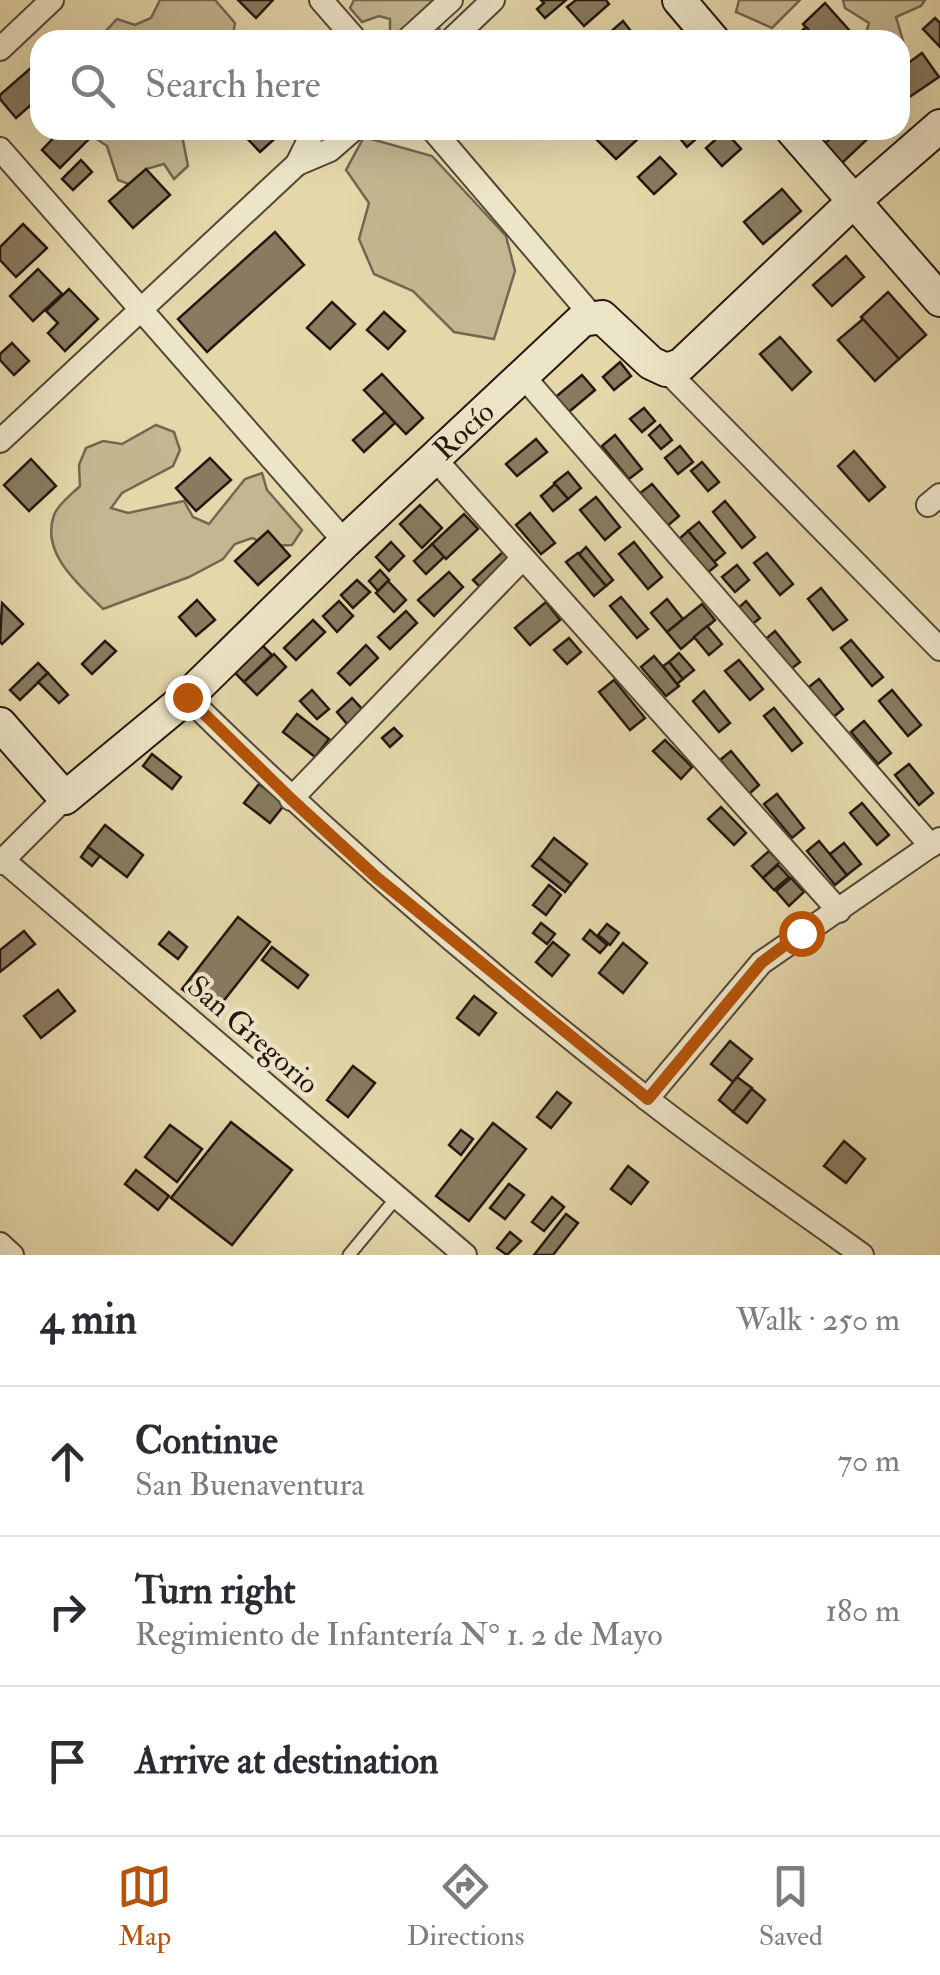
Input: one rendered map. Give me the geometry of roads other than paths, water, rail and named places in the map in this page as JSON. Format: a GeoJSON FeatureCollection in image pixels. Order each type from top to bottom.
{"type":"FeatureCollection","features":[{"type":"Feature","properties":{"kind":"main road"},"geometry":{"type":"LineString","coordinates":[[678,0],[705,30]]}},
{"type":"Feature","properties":{"kind":"main road"},"geometry":{"type":"LineString","coordinates":[[592,316],[602,318],[651,363],[666,370],[681,366],[940,126]]}},
{"type":"Feature","properties":{"kind":"main road"},"geometry":{"type":"LineString","coordinates":[[801,140],[940,300]]}},
{"type":"Feature","properties":{"kind":"main road","name":"Rocío"},"geometry":{"type":"LineString","coordinates":[[66,798],[187,697],[345,542],[582,320],[592,316]]}},
{"type":"Feature","properties":{"kind":"main road"},"geometry":{"type":"LineString","coordinates":[[0,724],[66,798]]}},
{"type":"Feature","properties":{"kind":"street"},"geometry":{"type":"LineString","coordinates":[[0,49],[52,0]]}},
{"type":"Feature","properties":{"kind":"street"},"geometry":{"type":"LineString","coordinates":[[322,0],[348,30]]}},
{"type":"Feature","properties":{"kind":"street"},"geometry":{"type":"LineString","coordinates":[[418,30],[451,0]]}},
{"type":"Feature","properties":{"kind":"street"},"geometry":{"type":"LineString","coordinates":[[461,30],[493,0]]}},
{"type":"Feature","properties":{"kind":"street"},"geometry":{"type":"LineString","coordinates":[[0,440],[297,164],[309,140]]}},
{"type":"Feature","properties":{"kind":"street"},"geometry":{"type":"LineString","coordinates":[[297,164],[330,150],[341,140]]}},
{"type":"Feature","properties":{"kind":"street"},"geometry":{"type":"LineString","coordinates":[[442,140],[592,316]]}},
{"type":"Feature","properties":{"kind":"street"},"geometry":{"type":"LineString","coordinates":[[0,149],[345,542]]}},
{"type":"Feature","properties":{"kind":"street"},"geometry":{"type":"LineString","coordinates":[[666,370],[940,649]]}},
{"type":"Feature","properties":{"kind":"street"},"geometry":{"type":"LineString","coordinates":[[523,376],[936,842],[761,963],[648,1099]]}},
{"type":"Feature","properties":{"kind":"street"},"geometry":{"type":"LineString","coordinates":[[434,459],[839,911]]}},
{"type":"Feature","properties":{"kind":"street"},"geometry":{"type":"LineString","coordinates":[[291,799],[523,558]]}},
{"type":"Feature","properties":{"kind":"street"},"geometry":{"type":"LineString","coordinates":[[187,697],[376,877],[648,1099],[862,1255]]}},
{"type":"Feature","properties":{"kind":"street","name":"Rocío"},"geometry":{"type":"LineString","coordinates":[[2,861],[66,798]]}},
{"type":"Feature","properties":{"kind":"street","name":"San Gregorio"},"geometry":{"type":"LineString","coordinates":[[2,861],[464,1255]]}},
{"type":"Feature","properties":{"kind":"street"},"geometry":{"type":"LineString","coordinates":[[0,1244],[12,1255]]}},
{"type":"Feature","properties":{"kind":"lane"},"geometry":{"type":"LineString","coordinates":[[349,1255],[396,1198]]}}]}
